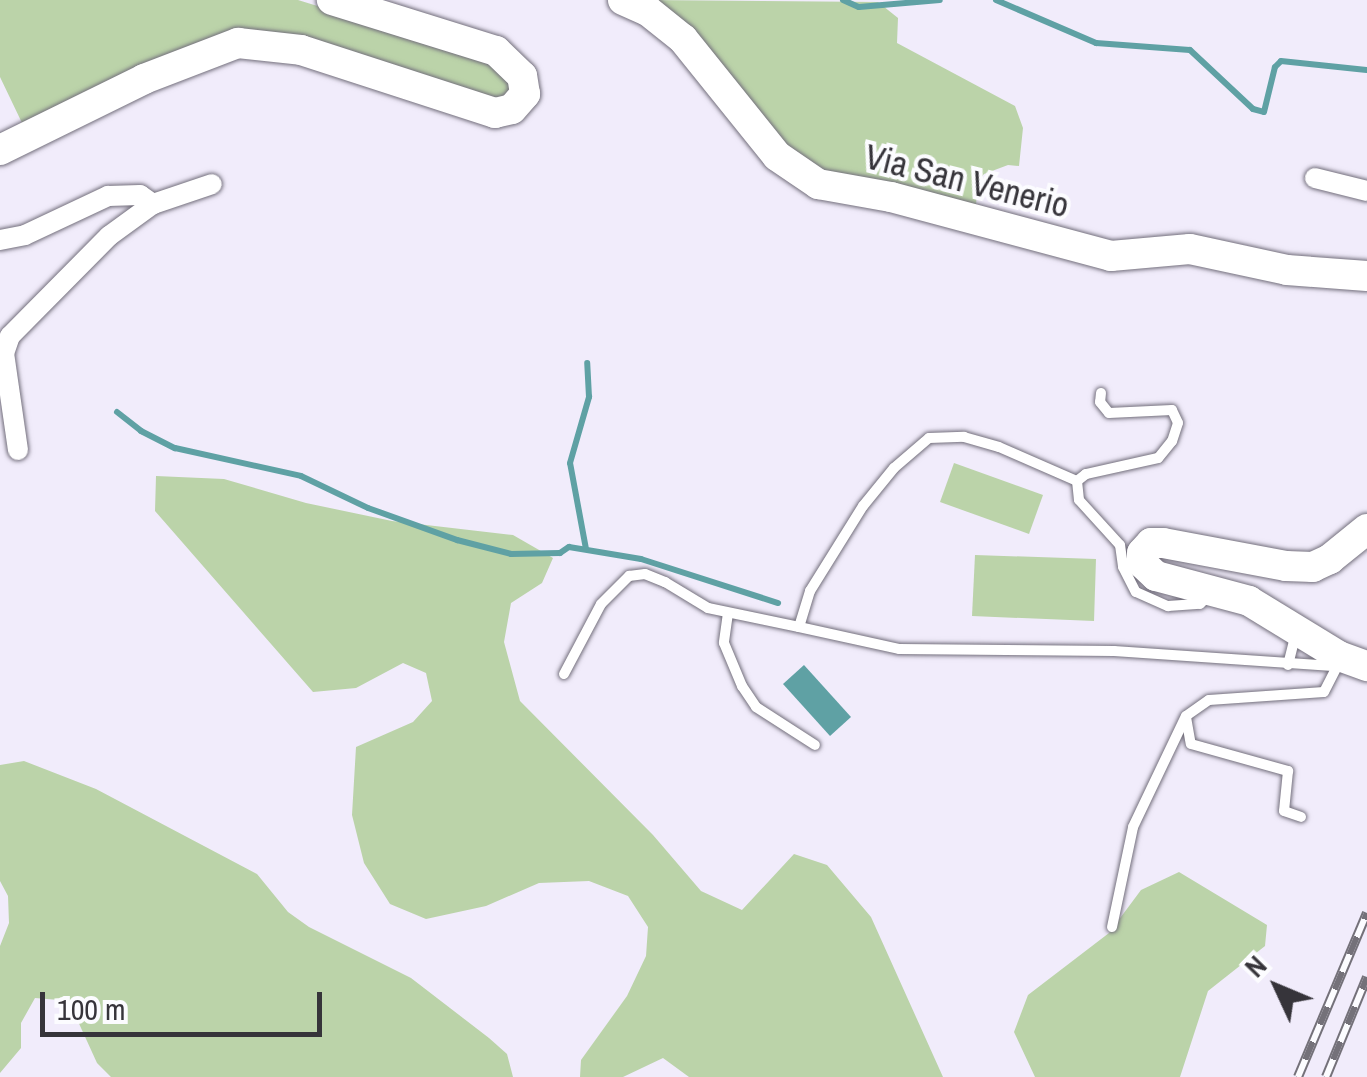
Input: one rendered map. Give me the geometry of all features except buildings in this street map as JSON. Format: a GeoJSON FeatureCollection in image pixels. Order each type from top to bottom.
{"type":"FeatureCollection","features":[{"type":"Feature","properties":{"kind":"street"},"geometry":{"type":"LineString","coordinates":[[0,150],[144,79],[238,44],[301,50],[494,113],[512,109],[525,94],[522,76],[496,51],[332,0]]}},
{"type":"Feature","properties":{"kind":"street","name":"Via San Venerio"},"geometry":{"type":"LineString","coordinates":[[622,0],[648,12],[683,39],[777,156],[818,184],[891,197],[1112,256],[1190,249],[1287,270],[1367,276]]}},
{"type":"Feature","properties":{"kind":"street"},"geometry":{"type":"LineString","coordinates":[[1315,178],[1367,190]]}},
{"type":"Feature","properties":{"kind":"street"},"geometry":{"type":"LineString","coordinates":[[18,450],[4,354],[10,336],[110,236],[153,204],[212,184]]}},
{"type":"Feature","properties":{"kind":"street"},"geometry":{"type":"LineString","coordinates":[[0,240],[25,235],[108,196],[140,195],[153,204]]}},
{"type":"Feature","properties":{"kind":"street"},"geometry":{"type":"LineString","coordinates":[[1348,662],[1250,601],[1156,576],[1142,563],[1142,553],[1151,543],[1163,542],[1300,568],[1330,559],[1367,529]]}},
{"type":"Feature","properties":{"kind":"lane"},"geometry":{"type":"LineString","coordinates":[[1101,393],[1100,402],[1109,413],[1172,410],[1178,422],[1172,441],[1158,458],[1086,474],[1078,482],[1079,500],[1120,546],[1123,567],[1136,592],[1168,606],[1200,604],[1214,591]]}},
{"type":"Feature","properties":{"kind":"lane"},"geometry":{"type":"LineString","coordinates":[[799,627],[810,591],[863,506],[894,468],[929,438],[964,437],[999,447],[1078,482]]}},
{"type":"Feature","properties":{"kind":"lane"},"geometry":{"type":"LineString","coordinates":[[564,674],[602,604],[629,576],[655,578],[708,608],[899,649],[1114,651],[1288,665],[1348,662]]}},
{"type":"Feature","properties":{"kind":"lane"},"geometry":{"type":"LineString","coordinates":[[728,613],[724,643],[742,686],[756,707],[815,745]]}},
{"type":"Feature","properties":{"kind":"lane"},"geometry":{"type":"LineString","coordinates":[[1288,665],[1296,630]]}},
{"type":"Feature","properties":{"kind":"lane"},"geometry":{"type":"LineString","coordinates":[[1112,927],[1133,827],[1186,716],[1209,700],[1324,692],[1348,662]]}},
{"type":"Feature","properties":{"kind":"lane"},"geometry":{"type":"LineString","coordinates":[[1186,716],[1191,744],[1288,771],[1284,811],[1301,817]]}},
{"type":"Feature","properties":{"kind":"shaded area"},"geometry":{"type":"Polygon","coordinates":[[[0,0],[298,0],[492,60],[514,85],[502,102],[263,33],[23,125],[0,77],[0,0]]]}},
{"type":"Feature","properties":{"kind":"shaded area"},"geometry":{"type":"Polygon","coordinates":[[[647,0],[878,2],[898,18],[897,43],[1015,106],[1023,128],[1019,166],[1008,165],[984,174],[977,183],[976,208],[821,174],[801,164],[647,0]]]}},
{"type":"Feature","properties":{"kind":"shaded area"},"geometry":{"type":"Polygon","coordinates":[[[954,463],[1043,495],[1029,534],[940,502],[954,463]]]}},
{"type":"Feature","properties":{"kind":"shaded area"},"geometry":{"type":"Polygon","coordinates":[[[156,476],[224,479],[306,503],[392,521],[513,535],[553,558],[542,583],[511,603],[504,642],[520,701],[653,835],[701,891],[742,910],[794,854],[827,865],[871,917],[943,1077],[689,1077],[663,1058],[623,1077],[580,1077],[581,1060],[627,996],[646,956],[648,927],[628,896],[589,881],[539,883],[486,906],[426,919],[390,904],[364,863],[352,815],[356,747],[413,722],[432,701],[426,673],[403,663],[356,688],[313,692],[155,511],[156,476]]]}},
{"type":"Feature","properties":{"kind":"shaded area"},"geometry":{"type":"Polygon","coordinates":[[[975,555],[1096,559],[1094,621],[972,616],[975,555]]]}},
{"type":"Feature","properties":{"kind":"shaded area"},"geometry":{"type":"Polygon","coordinates":[[[804,665],[851,717],[830,736],[783,684],[804,665]]]}},
{"type":"Feature","properties":{"kind":"shaded area"},"geometry":{"type":"Polygon","coordinates":[[[24,761],[96,789],[257,874],[288,912],[309,927],[411,978],[489,1038],[507,1054],[513,1077],[111,1077],[97,1063],[76,1017],[59,1000],[35,998],[21,1023],[21,1048],[0,1073],[0,946],[9,923],[8,896],[0,881],[0,765],[24,761]]]}},
{"type":"Feature","properties":{"kind":"shaded area"},"geometry":{"type":"Polygon","coordinates":[[[1179,872],[1267,925],[1265,946],[1208,991],[1180,1077],[1035,1077],[1014,1032],[1028,995],[1109,933],[1141,890],[1179,872]]]}},
{"type":"Feature","properties":{"kind":"waterway"},"geometry":{"type":"LineString","coordinates":[[843,0],[859,7],[940,0]]}},
{"type":"Feature","properties":{"kind":"waterway"},"geometry":{"type":"LineString","coordinates":[[996,0],[1096,43],[1190,50],[1253,109],[1264,112],[1275,67],[1281,61],[1367,70]]}},
{"type":"Feature","properties":{"kind":"waterway"},"geometry":{"type":"LineString","coordinates":[[586,549],[570,463],[589,397],[587,363]]}},
{"type":"Feature","properties":{"kind":"waterway"},"geometry":{"type":"LineString","coordinates":[[117,412],[141,431],[175,448],[301,476],[368,508],[457,540],[511,554],[560,553],[569,547],[641,559],[778,603]]}},
{"type":"Feature","properties":{"kind":"railway"},"geometry":{"type":"LineString","coordinates":[[1298,1077],[1367,913]]}},
{"type":"Feature","properties":{"kind":"railway"},"geometry":{"type":"LineString","coordinates":[[1326,1077],[1367,977]]}}]}
